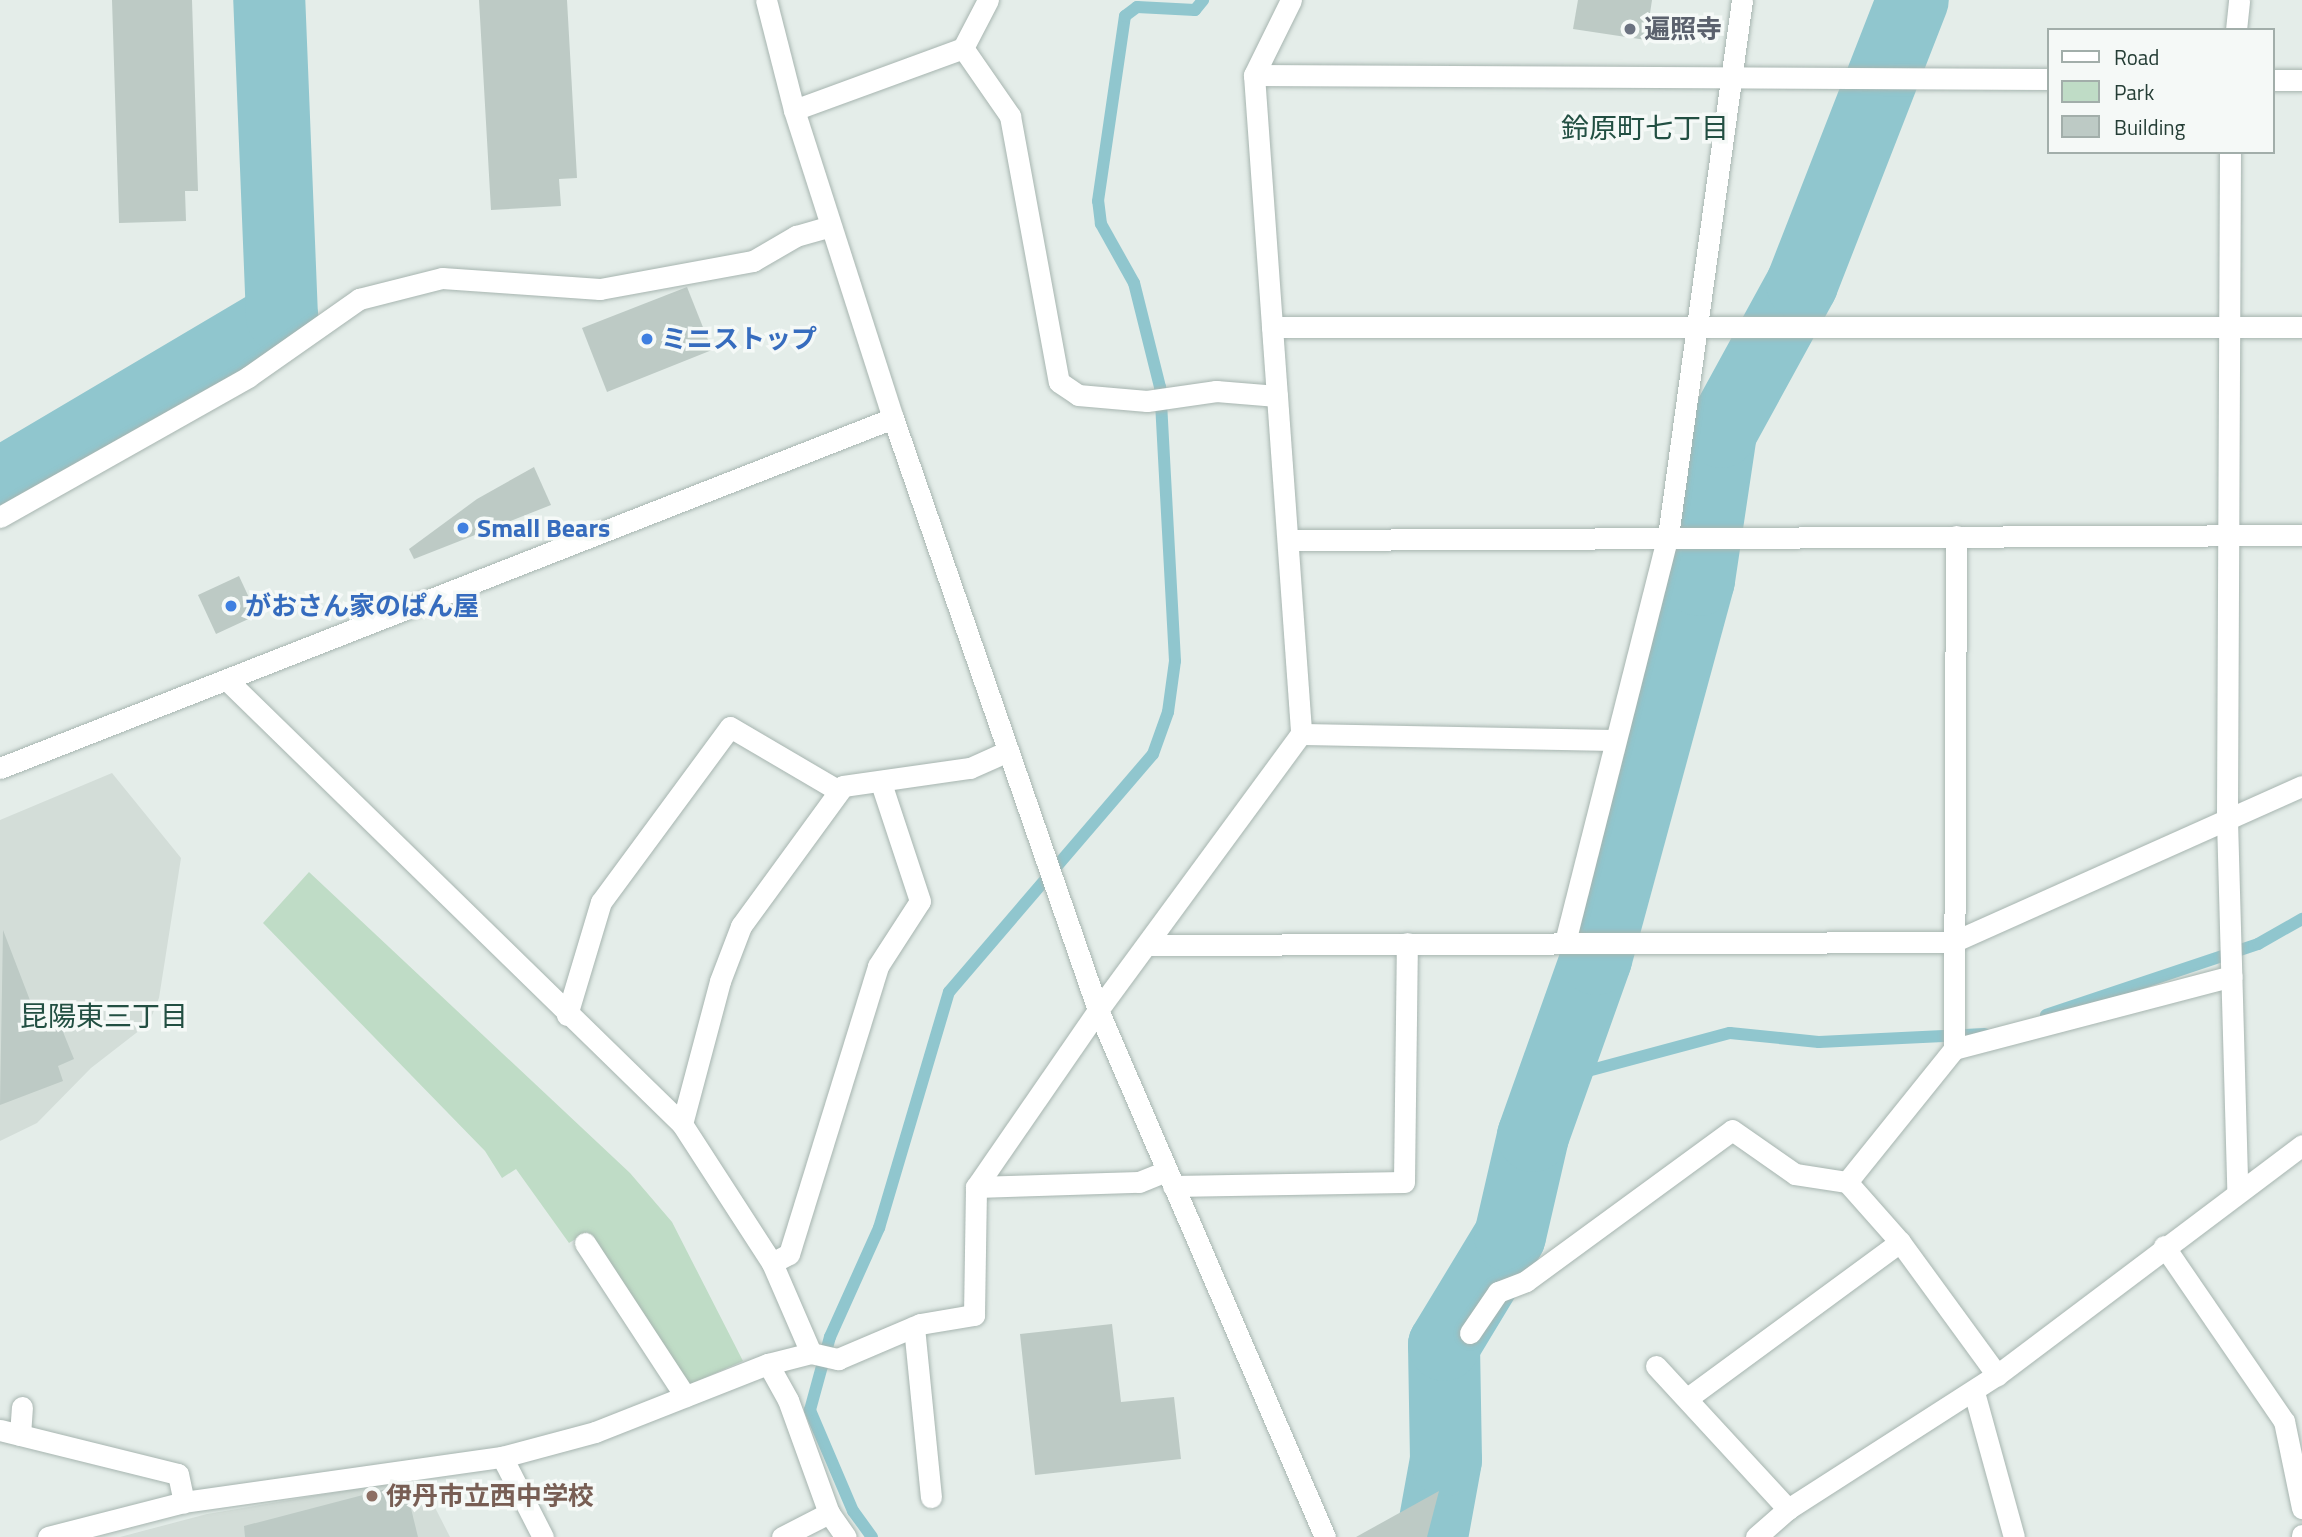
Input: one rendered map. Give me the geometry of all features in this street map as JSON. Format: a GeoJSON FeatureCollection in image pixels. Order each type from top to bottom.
{"type":"FeatureCollection","features":[{"type":"Feature","properties":{"kind":"street"},"geometry":{"type":"LineString","coordinates":[[766,0],[794,110],[894,418],[1098,1010],[1325,1537]]}},
{"type":"Feature","properties":{"kind":"street"},"geometry":{"type":"LineString","coordinates":[[794,110],[962,48],[988,0]]}},
{"type":"Feature","properties":{"kind":"street"},"geometry":{"type":"LineString","coordinates":[[48,1537],[184,1502],[502,1457],[595,1432],[768,1364],[811,1353],[838,1359],[914,1327],[974,1315],[976,1187],[1098,1010],[1301,734],[1254,75],[1291,0]]}},
{"type":"Feature","properties":{"kind":"street"},"geometry":{"type":"LineString","coordinates":[[1565,942],[1668,536],[1742,0]]}},
{"type":"Feature","properties":{"kind":"street"},"geometry":{"type":"LineString","coordinates":[[2236,28],[2239,0]]}},
{"type":"Feature","properties":{"kind":"street"},"geometry":{"type":"LineString","coordinates":[[962,48],[1010,116],[1059,382],[1078,396],[1147,401],[1216,391],[1277,396]]}},
{"type":"Feature","properties":{"kind":"street"},"geometry":{"type":"LineString","coordinates":[[1254,75],[2046,79]]}},
{"type":"Feature","properties":{"kind":"street"},"geometry":{"type":"LineString","coordinates":[[2274,80],[2302,80]]}},
{"type":"Feature","properties":{"kind":"street"},"geometry":{"type":"LineString","coordinates":[[2230,154],[2227,820],[2237,1189]]}},
{"type":"Feature","properties":{"kind":"street"},"geometry":{"type":"LineString","coordinates":[[0,517],[248,377],[359,299],[442,278],[600,289],[753,261],[796,236],[831,226]]}},
{"type":"Feature","properties":{"kind":"street"},"geometry":{"type":"LineString","coordinates":[[1272,327],[2302,327]]}},
{"type":"Feature","properties":{"kind":"street"},"geometry":{"type":"LineString","coordinates":[[0,768],[228,681],[894,418]]}},
{"type":"Feature","properties":{"kind":"street"},"geometry":{"type":"LineString","coordinates":[[1289,540],[1668,536],[2302,535]]}},
{"type":"Feature","properties":{"kind":"street"},"geometry":{"type":"LineString","coordinates":[[1954,1049],[1956,536]]}},
{"type":"Feature","properties":{"kind":"street"},"geometry":{"type":"LineString","coordinates":[[228,681],[567,1015],[682,1124],[772,1263],[811,1353]]}},
{"type":"Feature","properties":{"kind":"street"},"geometry":{"type":"LineString","coordinates":[[567,1015],[601,902],[730,727],[839,791]]}},
{"type":"Feature","properties":{"kind":"street"},"geometry":{"type":"LineString","coordinates":[[1301,734],[1615,740]]}},
{"type":"Feature","properties":{"kind":"street"},"geometry":{"type":"LineString","coordinates":[[682,1124],[720,981],[741,926],[843,786],[881,783],[970,768],[1008,751]]}},
{"type":"Feature","properties":{"kind":"street"},"geometry":{"type":"LineString","coordinates":[[772,1263],[789,1254],[878,966],[920,901],[881,783]]}},
{"type":"Feature","properties":{"kind":"street"},"geometry":{"type":"LineString","coordinates":[[1147,945],[1953,942],[2302,786]]}},
{"type":"Feature","properties":{"kind":"street"},"geometry":{"type":"LineString","coordinates":[[976,1187],[1139,1182],[1170,1178],[1405,1182],[1407,943]]}},
{"type":"Feature","properties":{"kind":"street"},"geometry":{"type":"LineString","coordinates":[[1847,1182],[1954,1049],[2232,976]]}},
{"type":"Feature","properties":{"kind":"street"},"geometry":{"type":"LineString","coordinates":[[1470,1333],[1498,1292],[1526,1281],[1732,1130],[1795,1174],[1847,1182],[1899,1242],[1997,1375]]}},
{"type":"Feature","properties":{"kind":"street"},"geometry":{"type":"LineString","coordinates":[[1756,1537],[1788,1508],[1974,1392],[2237,1189],[2302,1145]]}},
{"type":"Feature","properties":{"kind":"street"},"geometry":{"type":"LineString","coordinates":[[1689,1397],[1899,1242]]}},
{"type":"Feature","properties":{"kind":"street"},"geometry":{"type":"LineString","coordinates":[[585,1243],[685,1396]]}},
{"type":"Feature","properties":{"kind":"street"},"geometry":{"type":"LineString","coordinates":[[2164,1246],[2284,1421],[2302,1508]]}},
{"type":"Feature","properties":{"kind":"street"},"geometry":{"type":"LineString","coordinates":[[914,1327],[931,1497]]}},
{"type":"Feature","properties":{"kind":"street"},"geometry":{"type":"LineString","coordinates":[[768,1364],[788,1400],[829,1513],[846,1537]]}},
{"type":"Feature","properties":{"kind":"street"},"geometry":{"type":"LineString","coordinates":[[1656,1366],[1689,1397],[1788,1508]]}},
{"type":"Feature","properties":{"kind":"street"},"geometry":{"type":"LineString","coordinates":[[1974,1392],[2014,1537]]}},
{"type":"Feature","properties":{"kind":"street"},"geometry":{"type":"LineString","coordinates":[[22,1407],[10,1433],[178,1474],[184,1502]]}},
{"type":"Feature","properties":{"kind":"street"},"geometry":{"type":"LineString","coordinates":[[502,1457],[543,1537]]}},
{"type":"Feature","properties":{"kind":"street"},"geometry":{"type":"LineString","coordinates":[[782,1537],[829,1513]]}},
{"type":"Feature","properties":{"kind":"shaded area"},"geometry":{"type":"Polygon","coordinates":[[[112,773],[181,858],[159,998],[149,1023],[91,1068],[37,1123],[0,1141],[0,820],[112,773]]]}},
{"type":"Feature","properties":{"kind":"shaded area","name":"伊丹市立西中学校"},"geometry":{"type":"Polygon","coordinates":[[[420,1478],[450,1537],[120,1537],[207,1514],[420,1478]]]}},
{"type":"Feature","properties":{"kind":"green space"},"geometry":{"type":"Polygon","coordinates":[[[309,872],[630,1173],[672,1222],[743,1361],[688,1385],[587,1232],[569,1243],[516,1169],[502,1178],[485,1151],[263,923],[309,872]]]}},
{"type":"Feature","properties":{"kind":"building"},"geometry":{"type":"Polygon","coordinates":[[[112,0],[192,0],[198,191],[185,191],[186,221],[119,223],[112,0]]]}},
{"type":"Feature","properties":{"kind":"building"},"geometry":{"type":"Polygon","coordinates":[[[479,0],[567,0],[577,178],[559,179],[561,206],[491,210],[479,0]]]}},
{"type":"Feature","properties":{"kind":"building"},"geometry":{"type":"Polygon","coordinates":[[[1578,0],[1652,0],[1646,40],[1573,29],[1578,0]]]}},
{"type":"Feature","properties":{"kind":"building","name":"ミニストップ"},"geometry":{"type":"Polygon","coordinates":[[[687,287],[712,350],[607,392],[582,328],[687,287]]]}},
{"type":"Feature","properties":{"kind":"building"},"geometry":{"type":"Polygon","coordinates":[[[534,467],[551,505],[414,559],[409,549],[477,499],[534,467]]]}},
{"type":"Feature","properties":{"kind":"building"},"geometry":{"type":"Polygon","coordinates":[[[239,576],[257,615],[216,634],[198,595],[239,576]]]}},
{"type":"Feature","properties":{"kind":"building"},"geometry":{"type":"Polygon","coordinates":[[[3,930],[41,1029],[59,1022],[74,1059],[58,1066],[63,1081],[0,1105],[3,930]]]}},
{"type":"Feature","properties":{"kind":"building"},"geometry":{"type":"Polygon","coordinates":[[[1112,1324],[1121,1402],[1174,1397],[1181,1459],[1035,1475],[1020,1334],[1112,1324]]]}},
{"type":"Feature","properties":{"kind":"building"},"geometry":{"type":"Polygon","coordinates":[[[405,1484],[418,1537],[245,1537],[244,1526],[405,1484]]]}},
{"type":"Feature","properties":{"kind":"building"},"geometry":{"type":"Polygon","coordinates":[[[1439,1491],[1427,1537],[1356,1537],[1439,1491]]]}},
{"type":"Feature","properties":{"kind":"waterway"},"geometry":{"type":"LineString","coordinates":[[0,484],[282,317],[269,0]]}},
{"type":"Feature","properties":{"kind":"waterway"},"geometry":{"type":"LineString","coordinates":[[872,1537],[853,1511],[810,1410],[830,1337],[879,1228],[949,992],[1153,754],[1168,712],[1175,661],[1160,387],[1134,283],[1101,224],[1098,201],[1125,16],[1137,7],[1195,10],[1203,0]]}},
{"type":"Feature","properties":{"kind":"waterway"},"geometry":{"type":"LineString","coordinates":[[1432,1537],[1446,1460],[1444,1345],[1510,1236],[1533,1136],[1596,959],[1699,580],[1721,432],[1802,284],[1913,0]]}},
{"type":"Feature","properties":{"kind":"waterway"},"geometry":{"type":"LineString","coordinates":[[2046,1015],[2258,944],[2302,919]]}},
{"type":"Feature","properties":{"kind":"waterway"},"geometry":{"type":"LineString","coordinates":[[1554,1080],[1730,1033],[1819,1042],[1985,1034]]}},
{"type":"Feature","properties":{"kind":"place","name":"遍照寺"},"geometry":{"type":"Point","coordinates":[1630,29]}},
{"type":"Feature","properties":{"kind":"place","name":"ミニストップ"},"geometry":{"type":"Point","coordinates":[647,339]}},
{"type":"Feature","properties":{"kind":"place","name":"Small Bears"},"geometry":{"type":"Point","coordinates":[463,528]}},
{"type":"Feature","properties":{"kind":"place","name":"がおさん家のぱん屋"},"geometry":{"type":"Point","coordinates":[231,606]}},
{"type":"Feature","properties":{"kind":"place","name":"伊丹市立西中学校"},"geometry":{"type":"Point","coordinates":[372,1496]}},
{"type":"Feature","properties":{"kind":"district","name":"鈴原町七丁目"},"geometry":{"type":"Point","coordinates":[1645,128]}},
{"type":"Feature","properties":{"kind":"district","name":"昆陽東三丁目"},"geometry":{"type":"Point","coordinates":[104,1016]}}]}
